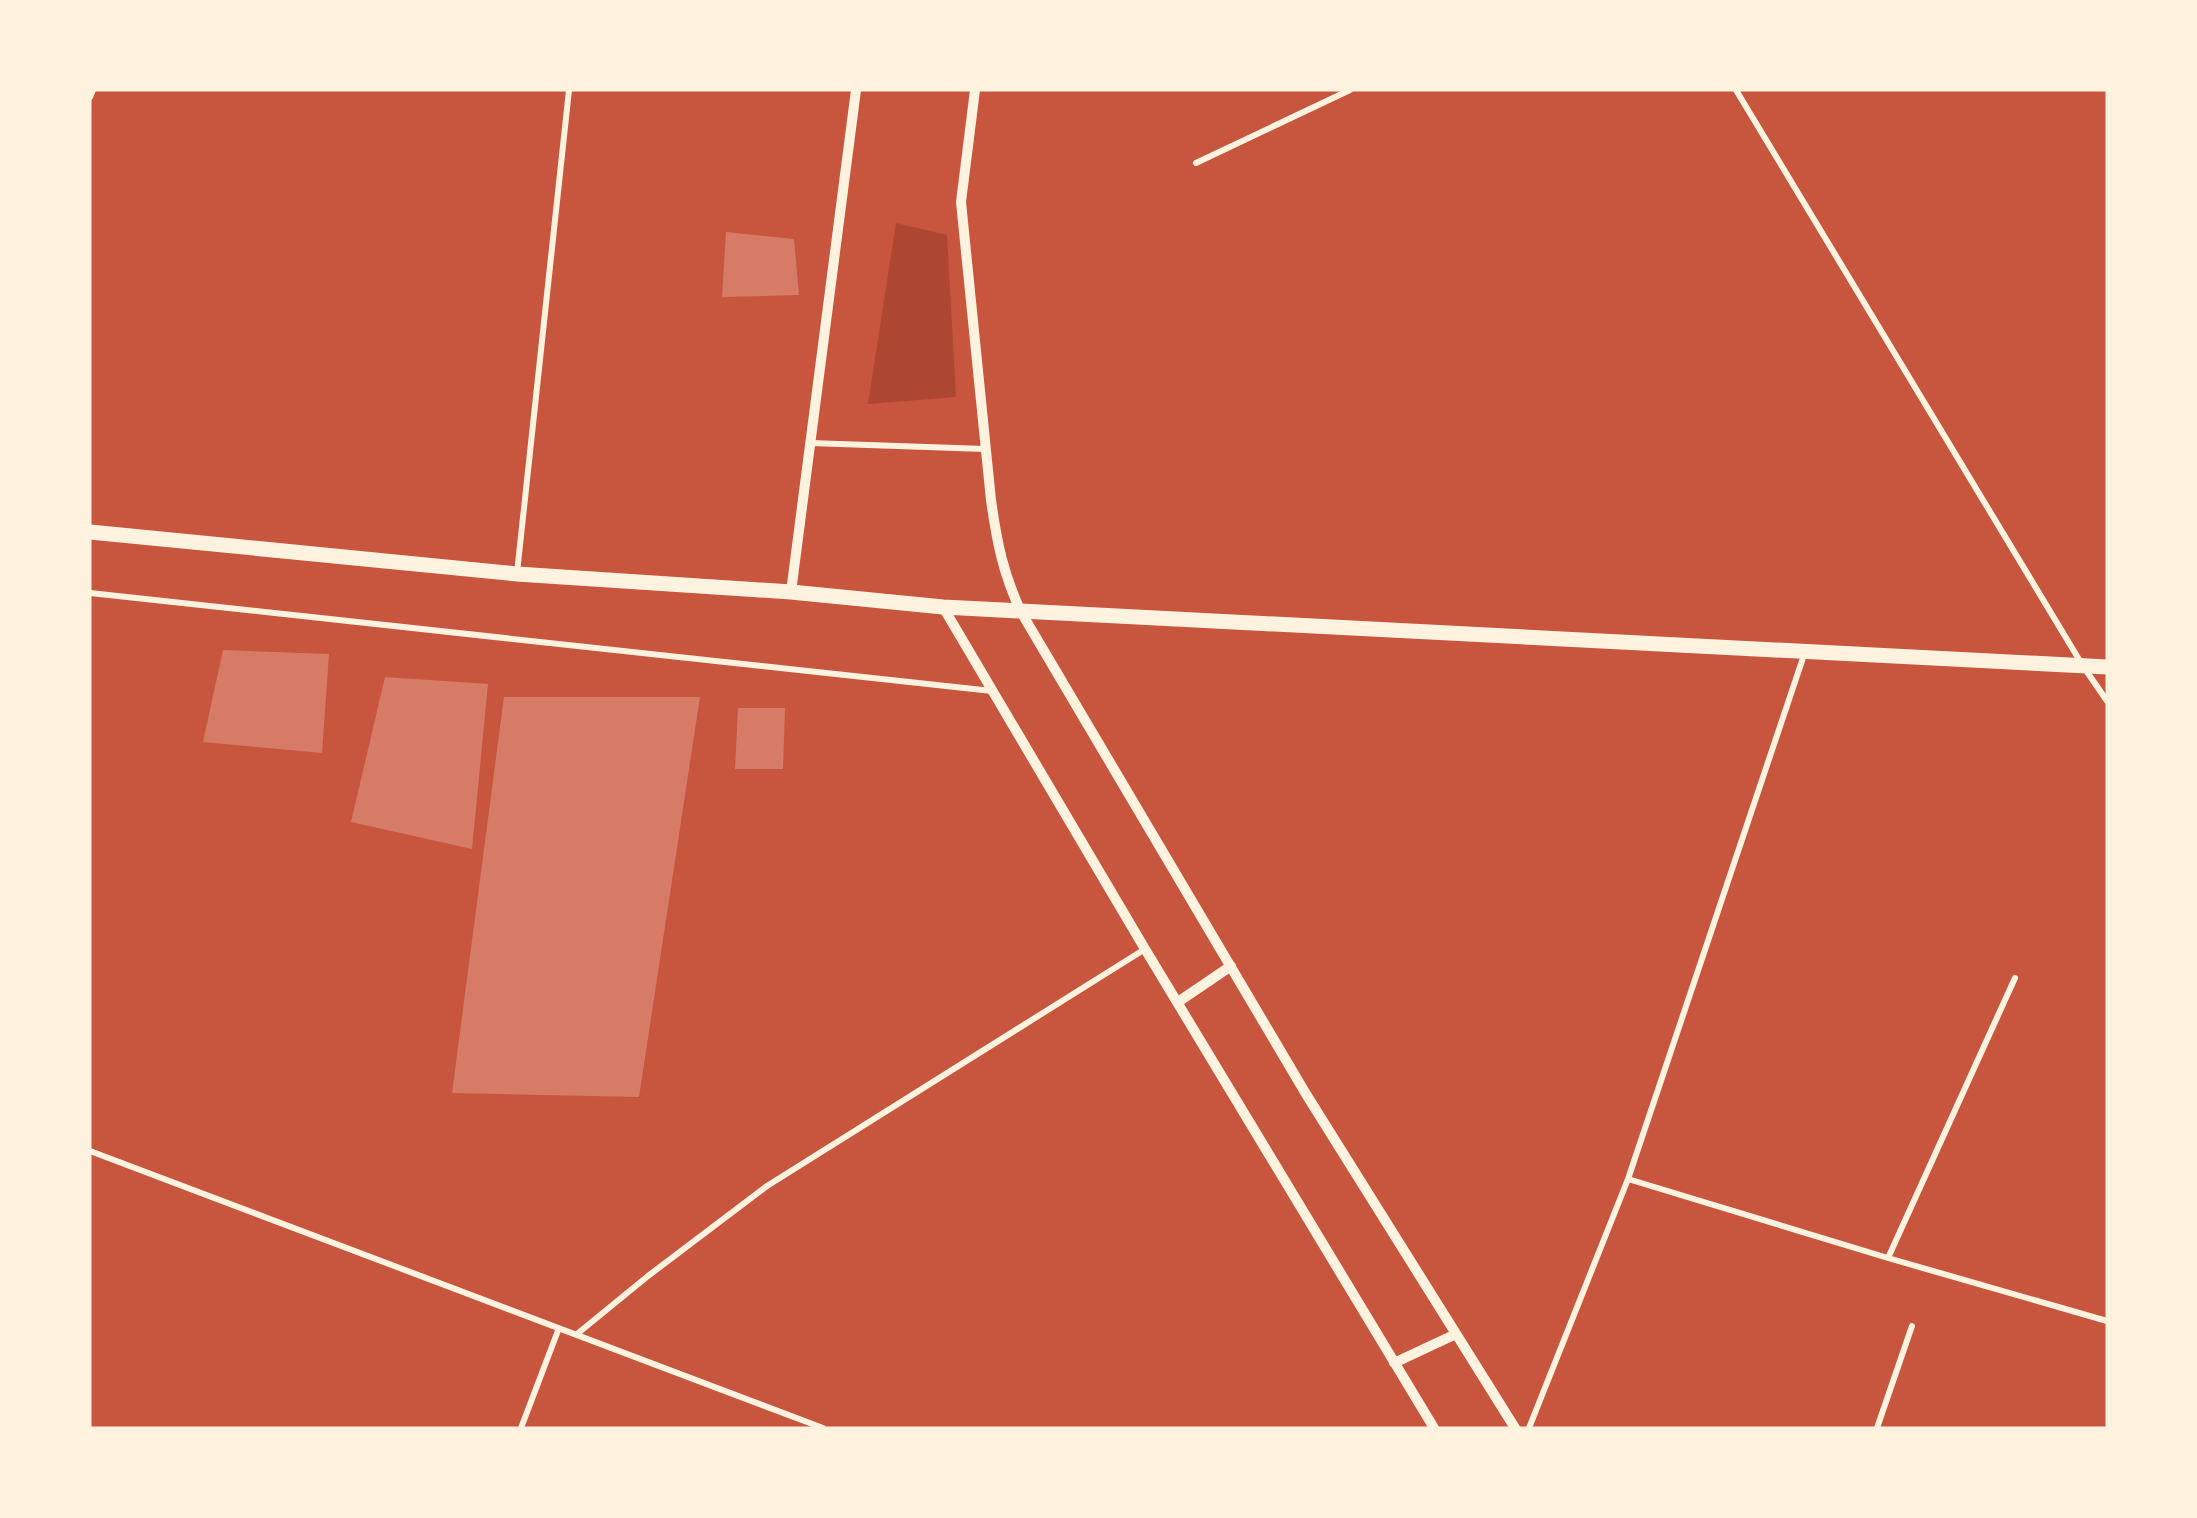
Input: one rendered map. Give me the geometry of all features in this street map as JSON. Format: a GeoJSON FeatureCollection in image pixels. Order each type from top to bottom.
{"type":"FeatureCollection","features":[{"type":"Feature","properties":{"kind":"main road"},"geometry":{"type":"LineString","coordinates":[[90,532],[517,574],[791,592],[943,607],[2107,667]]}},
{"type":"Feature","properties":{"kind":"street"},"geometry":{"type":"LineString","coordinates":[[90,97],[93,90]]}},
{"type":"Feature","properties":{"kind":"street"},"geometry":{"type":"LineString","coordinates":[[517,574],[569,90]]}},
{"type":"Feature","properties":{"kind":"street"},"geometry":{"type":"LineString","coordinates":[[791,592],[856,90]]}},
{"type":"Feature","properties":{"kind":"street"},"geometry":{"type":"LineString","coordinates":[[975,90],[961,202],[985,449],[997,546],[1007,582],[1021,612],[1306,1094],[1515,1428]]}},
{"type":"Feature","properties":{"kind":"street"},"geometry":{"type":"LineString","coordinates":[[1196,163],[1350,90]]}},
{"type":"Feature","properties":{"kind":"street"},"geometry":{"type":"LineString","coordinates":[[1736,90],[2107,701]]}},
{"type":"Feature","properties":{"kind":"street"},"geometry":{"type":"LineString","coordinates":[[810,444],[985,449]]}},
{"type":"Feature","properties":{"kind":"street"},"geometry":{"type":"LineString","coordinates":[[90,593],[992,691]]}},
{"type":"Feature","properties":{"kind":"street"},"geometry":{"type":"LineString","coordinates":[[943,607],[1145,949],[1434,1428]]}},
{"type":"Feature","properties":{"kind":"street"},"geometry":{"type":"LineString","coordinates":[[1529,1428],[1628,1179],[1805,652]]}},
{"type":"Feature","properties":{"kind":"street"},"geometry":{"type":"LineString","coordinates":[[577,1334],[648,1276],[767,1186],[1145,949]]}},
{"type":"Feature","properties":{"kind":"street"},"geometry":{"type":"LineString","coordinates":[[1178,1002],[1231,966]]}},
{"type":"Feature","properties":{"kind":"street"},"geometry":{"type":"LineString","coordinates":[[1888,1258],[2015,978]]}},
{"type":"Feature","properties":{"kind":"street"},"geometry":{"type":"LineString","coordinates":[[90,1151],[823,1428]]}},
{"type":"Feature","properties":{"kind":"street"},"geometry":{"type":"LineString","coordinates":[[1628,1179],[1888,1258],[2107,1321]]}},
{"type":"Feature","properties":{"kind":"street"},"geometry":{"type":"LineString","coordinates":[[1877,1428],[1912,1326]]}},
{"type":"Feature","properties":{"kind":"street"},"geometry":{"type":"LineString","coordinates":[[521,1428],[559,1328]]}},
{"type":"Feature","properties":{"kind":"street"},"geometry":{"type":"LineString","coordinates":[[1394,1363],[1456,1334]]}},
{"type":"Feature","properties":{"kind":"shaded area"},"geometry":{"type":"Polygon","coordinates":[[[896,223],[947,235],[956,397],[868,404],[896,223]]]}},
{"type":"Feature","properties":{"kind":"building"},"geometry":{"type":"Polygon","coordinates":[[[726,232],[794,239],[799,295],[722,297],[726,232]]]}},
{"type":"Feature","properties":{"kind":"building"},"geometry":{"type":"Polygon","coordinates":[[[223,650],[329,654],[322,753],[203,742],[223,650]]]}},
{"type":"Feature","properties":{"kind":"building"},"geometry":{"type":"Polygon","coordinates":[[[385,677],[488,684],[472,849],[351,822],[385,677]]]}},
{"type":"Feature","properties":{"kind":"building"},"geometry":{"type":"Polygon","coordinates":[[[504,697],[700,697],[639,1097],[452,1093],[504,697]]]}},
{"type":"Feature","properties":{"kind":"building"},"geometry":{"type":"Polygon","coordinates":[[[738,708],[785,708],[783,769],[735,769],[738,708]]]}}]}
